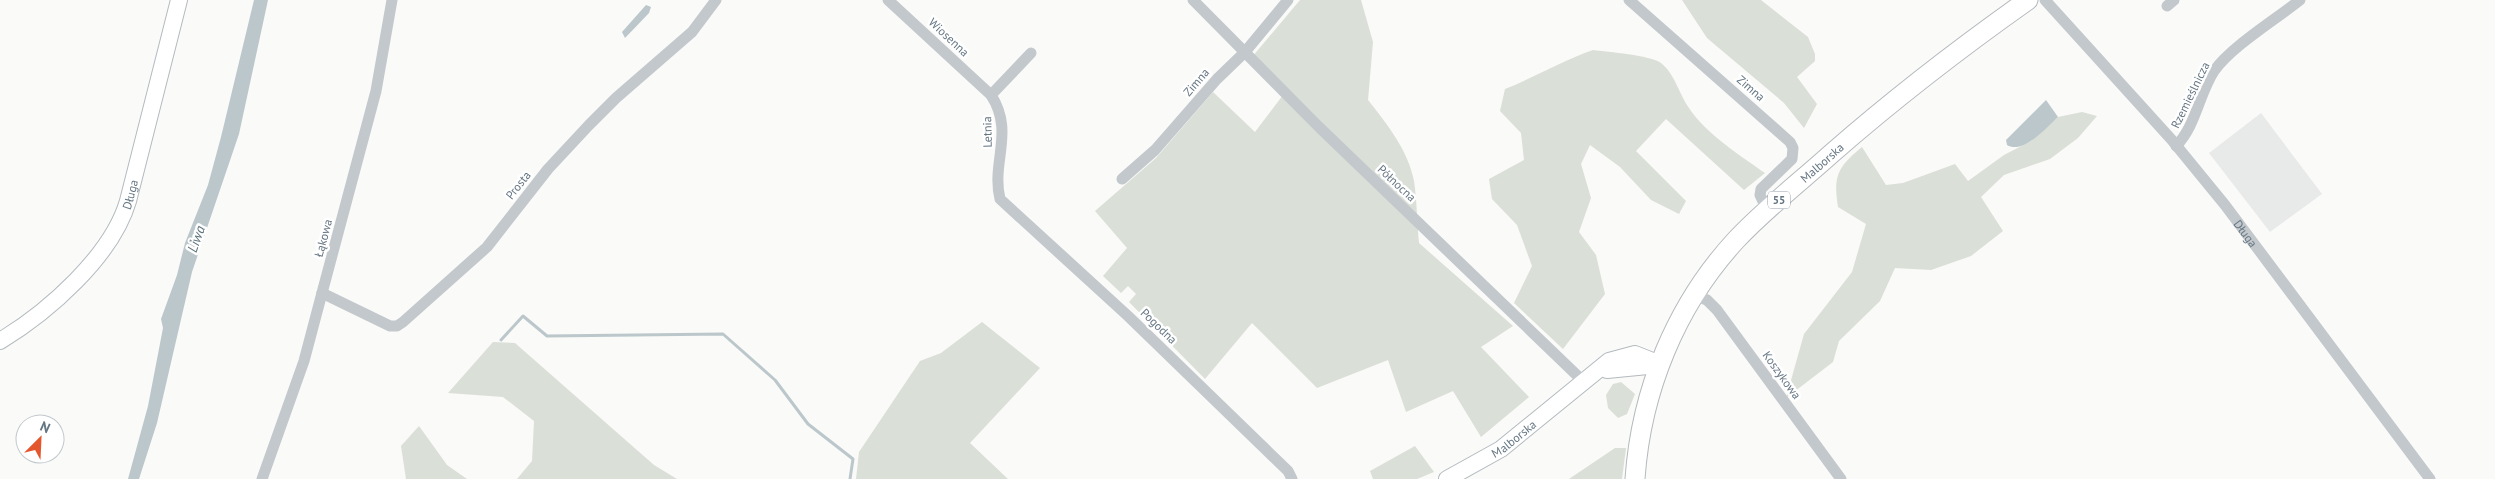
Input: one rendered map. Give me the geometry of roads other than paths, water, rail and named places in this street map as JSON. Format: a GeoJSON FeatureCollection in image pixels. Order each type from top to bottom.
{"type":"FeatureCollection","features":[{"type":"Feature","properties":{"kind":"main road","name":"Malborska"},"geometry":{"type":"LineString","coordinates":[[1660,364],[1670,339],[1694,296],[1736,240],[1767,210],[1859,130],[1935,67],[2028,0]]}},
{"type":"Feature","properties":{"kind":"main road","name":"55"},"geometry":{"type":"LineString","coordinates":[[1635,479],[1643,420],[1651,387],[1660,364]]}},
{"type":"Feature","properties":{"kind":"street","name":"Długa"},"geometry":{"type":"LineString","coordinates":[[0,341],[49,306],[72,284],[120,224],[128,201],[179,0]]}},
{"type":"Feature","properties":{"kind":"street","name":"Łąkowa"},"geometry":{"type":"LineString","coordinates":[[262,479],[304,361],[376,91],[392,0]]}},
{"type":"Feature","properties":{"kind":"street","name":"Prosta"},"geometry":{"type":"LineString","coordinates":[[322,293],[390,326],[397,326],[404,322],[487,247],[548,169],[616,98],[692,32],[716,0]]}},
{"type":"Feature","properties":{"kind":"street","name":"Wiosenna"},"geometry":{"type":"LineString","coordinates":[[888,0],[991,95]]}},
{"type":"Feature","properties":{"kind":"street","name":"Północna"},"geometry":{"type":"LineString","coordinates":[[1193,0],[1319,128],[1585,383]]}},
{"type":"Feature","properties":{"kind":"street","name":"Zimna"},"geometry":{"type":"LineString","coordinates":[[1122,179],[1155,150],[1217,78],[1245,52],[1288,0]]}},
{"type":"Feature","properties":{"kind":"street","name":"Zimna"},"geometry":{"type":"LineString","coordinates":[[1629,0],[1790,142],[1793,148],[1792,159],[1761,188],[1760,195],[1767,210]]}},
{"type":"Feature","properties":{"kind":"street","name":"Długa"},"geometry":{"type":"LineString","coordinates":[[2044,0],[2176,146],[2236,220],[2430,479]]}},
{"type":"Feature","properties":{"kind":"street","name":"Rzemieślnicza"},"geometry":{"type":"LineString","coordinates":[[2176,146],[2185,138],[2213,72],[2225,58],[2300,0]]}},
{"type":"Feature","properties":{"kind":"street"},"geometry":{"type":"LineString","coordinates":[[991,95],[1031,53]]}},
{"type":"Feature","properties":{"kind":"street","name":"Letnia"},"geometry":{"type":"LineString","coordinates":[[991,95],[1000,109],[1002,126],[997,188],[1000,199]]}},
{"type":"Feature","properties":{"kind":"street","name":"Pogodna"},"geometry":{"type":"LineString","coordinates":[[1000,199],[1128,316],[1282,466],[1292,479]]}},
{"type":"Feature","properties":{"kind":"street","name":"Koszykowa"},"geometry":{"type":"LineString","coordinates":[[1694,296],[1707,300],[1717,310],[1841,479]]}},
{"type":"Feature","properties":{"kind":"street","name":"Malborska"},"geometry":{"type":"LineString","coordinates":[[1447,479],[1501,449],[1585,383],[1609,361],[1635,354],[1660,364]]}},
{"type":"Feature","properties":{"kind":"street"},"geometry":{"type":"LineString","coordinates":[[1598,372],[1660,364]]}},
{"type":"Feature","properties":{"kind":"street"},"geometry":{"type":"LineString","coordinates":[[1635,367],[1651,387]]}},
{"type":"Feature","properties":{"kind":"water","name":"Liwa"},"geometry":{"type":"Polygon","coordinates":[[[254,0],[268,0],[239,134],[192,272],[157,423],[139,479],[128,479],[148,406],[163,328],[161,319],[177,275],[185,243],[208,185],[254,0]]]}},
{"type":"Feature","properties":{"kind":"water"},"geometry":{"type":"Polygon","coordinates":[[[646,5],[651,7],[649,13],[625,38],[622,32],[646,5]]]}},
{"type":"Feature","properties":{"kind":"water"},"geometry":{"type":"Polygon","coordinates":[[[2046,100],[2058,117],[2027,143],[2013,147],[2007,145],[2006,140],[2046,100]]]}},
{"type":"Feature","properties":{"kind":"waterway"},"geometry":{"type":"LineString","coordinates":[[501,340],[523,316],[547,336],[723,334],[775,380],[808,424],[853,459],[850,479]]}}]}
